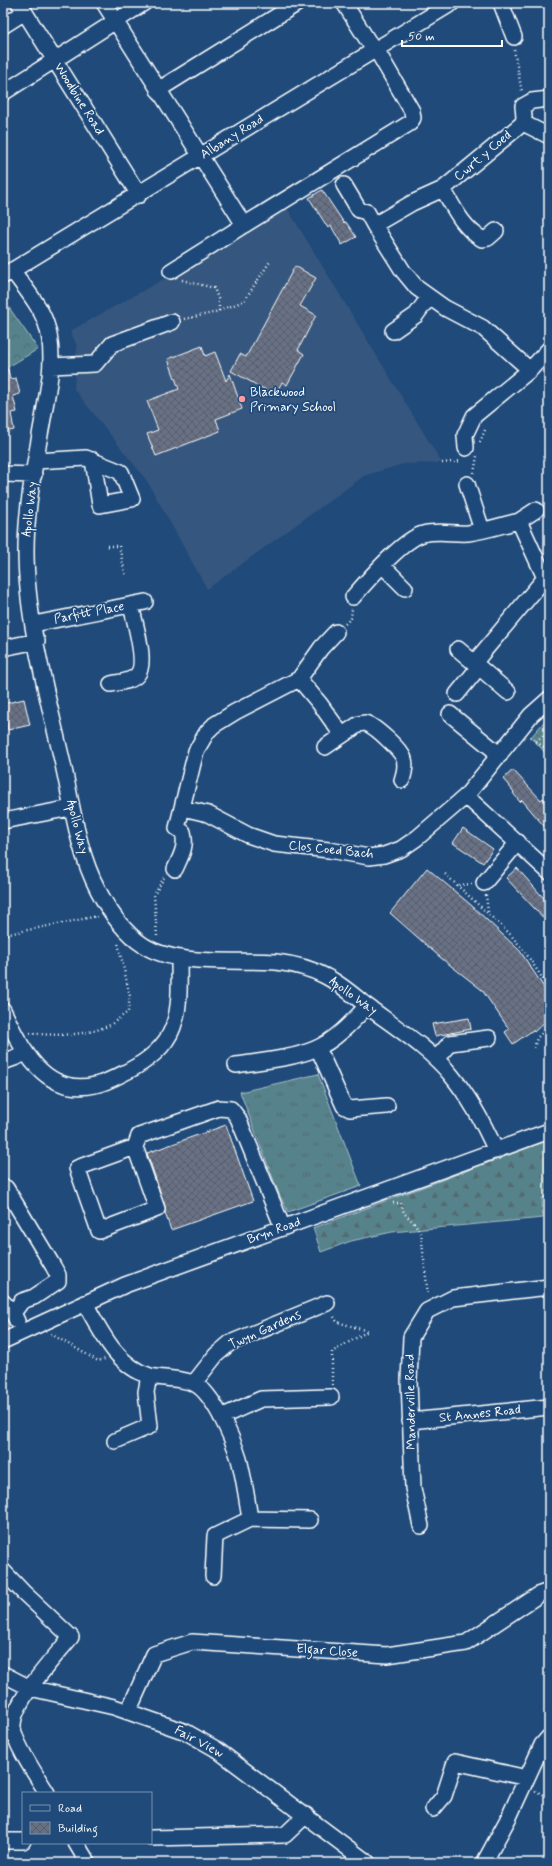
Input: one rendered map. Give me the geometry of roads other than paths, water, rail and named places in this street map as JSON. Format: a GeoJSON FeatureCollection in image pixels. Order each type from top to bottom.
{"type":"FeatureCollection","features":[{"type":"Feature","properties":{"kind":"street"},"geometry":{"type":"LineString","coordinates":[[104,3],[244,225]]}},
{"type":"Feature","properties":{"kind":"street"},"geometry":{"type":"LineString","coordinates":[[3,93],[144,3]]}},
{"type":"Feature","properties":{"kind":"street"},"geometry":{"type":"LineString","coordinates":[[158,90],[298,3]]}},
{"type":"Feature","properties":{"kind":"street"},"geometry":{"type":"LineString","coordinates":[[171,271],[410,123],[413,118],[412,111],[344,3]]}},
{"type":"Feature","properties":{"kind":"street","name":"Albany Road"},"geometry":{"type":"LineString","coordinates":[[8,273],[374,49],[452,3]]}},
{"type":"Feature","properties":{"kind":"street"},"geometry":{"type":"LineString","coordinates":[[501,3],[514,38]]}},
{"type":"Feature","properties":{"kind":"street"},"geometry":{"type":"LineString","coordinates":[[3,26],[22,8]]}},
{"type":"Feature","properties":{"kind":"street","name":"Woodbine Road"},"geometry":{"type":"LineString","coordinates":[[22,8],[139,194]]}},
{"type":"Feature","properties":{"kind":"street","name":"Cwrt y Coed"},"geometry":{"type":"LineString","coordinates":[[371,219],[443,190],[523,123],[523,102],[549,99]]}},
{"type":"Feature","properties":{"kind":"street","name":"Cwrt y Coed"},"geometry":{"type":"LineString","coordinates":[[523,123],[546,135]]}},
{"type":"Feature","properties":{"kind":"street"},"geometry":{"type":"LineString","coordinates":[[344,185],[359,210],[371,219],[403,271],[417,288],[429,297],[483,328],[530,370]]}},
{"type":"Feature","properties":{"kind":"street","name":"Cwrt y Coed"},"geometry":{"type":"LineString","coordinates":[[443,190],[457,214],[472,233],[482,239],[488,238],[496,231]]}},
{"type":"Feature","properties":{"kind":"street","name":"Apollo Way"},"geometry":{"type":"LineString","coordinates":[[8,273],[41,310],[49,331],[52,352],[26,522],[27,584],[36,641],[71,808],[86,863],[97,888],[111,913],[127,931],[144,946],[158,953],[179,958],[277,962],[304,967],[328,977],[436,1059],[450,1074],[483,1122],[496,1151]]}},
{"type":"Feature","properties":{"kind":"street"},"geometry":{"type":"LineString","coordinates":[[393,331],[416,315],[429,297]]}},
{"type":"Feature","properties":{"kind":"street"},"geometry":{"type":"LineString","coordinates":[[50,366],[95,364],[112,344],[172,322]]}},
{"type":"Feature","properties":{"kind":"street"},"geometry":{"type":"LineString","coordinates":[[466,448],[465,435],[474,416],[530,370],[549,349]]}},
{"type":"Feature","properties":{"kind":"street"},"geometry":{"type":"LineString","coordinates":[[3,474],[86,458],[93,460]]}},
{"type":"Feature","properties":{"kind":"street"},"geometry":{"type":"LineString","coordinates":[[466,484],[482,530]]}},
{"type":"Feature","properties":{"kind":"street"},"geometry":{"type":"LineString","coordinates":[[354,597],[380,567],[409,542],[421,534],[434,532],[470,533],[519,521],[536,510]]}},
{"type":"Feature","properties":{"kind":"street"},"geometry":{"type":"LineString","coordinates":[[457,694],[480,668],[547,579],[519,521]]}},
{"type":"Feature","properties":{"kind":"street"},"geometry":{"type":"LineString","coordinates":[[380,567],[405,588]]}},
{"type":"Feature","properties":{"kind":"street","name":"Parfitt Place"},"geometry":{"type":"LineString","coordinates":[[34,624],[138,604],[142,657],[141,667],[138,674],[132,679],[111,684]]}},
{"type":"Feature","properties":{"kind":"street"},"geometry":{"type":"LineString","coordinates":[[176,866],[184,849],[185,841],[183,832],[177,828],[196,750],[207,732],[235,712],[298,680],[321,648],[336,632]]}},
{"type":"Feature","properties":{"kind":"street"},"geometry":{"type":"LineString","coordinates":[[3,648],[36,641]]}},
{"type":"Feature","properties":{"kind":"street"},"geometry":{"type":"LineString","coordinates":[[458,649],[508,692]]}},
{"type":"Feature","properties":{"kind":"street"},"geometry":{"type":"LineString","coordinates":[[298,680],[320,704],[342,735]]}},
{"type":"Feature","properties":{"kind":"street","name":"Clos Coed Bach"},"geometry":{"type":"LineString","coordinates":[[183,808],[208,814],[248,835],[274,844],[369,856],[384,855],[401,849],[417,838],[466,796],[532,715],[549,699]]}},
{"type":"Feature","properties":{"kind":"street"},"geometry":{"type":"LineString","coordinates":[[450,714],[500,755]]}},
{"type":"Feature","properties":{"kind":"street"},"geometry":{"type":"LineString","coordinates":[[325,747],[359,724],[365,723],[371,726],[398,748],[404,760],[402,780]]}},
{"type":"Feature","properties":{"kind":"street"},"geometry":{"type":"LineString","coordinates":[[466,796],[549,872]]}},
{"type":"Feature","properties":{"kind":"street"},"geometry":{"type":"LineString","coordinates":[[3,821],[71,808]]}},
{"type":"Feature","properties":{"kind":"street"},"geometry":{"type":"LineString","coordinates":[[484,883],[518,842]]}},
{"type":"Feature","properties":{"kind":"street"},"geometry":{"type":"LineString","coordinates":[[3,1010],[24,1051],[39,1068],[56,1082],[74,1088],[96,1085],[137,1066],[153,1054],[173,1028],[179,992],[179,958]]}},
{"type":"Feature","properties":{"kind":"street"},"geometry":{"type":"LineString","coordinates":[[236,1065],[300,1054],[318,1048],[353,1022],[367,1006]]}},
{"type":"Feature","properties":{"kind":"street"},"geometry":{"type":"LineString","coordinates":[[436,1059],[450,1042],[489,1038]]}},
{"type":"Feature","properties":{"kind":"street"},"geometry":{"type":"LineString","coordinates":[[318,1048],[344,1106],[350,1109],[387,1106]]}},
{"type":"Feature","properties":{"kind":"street"},"geometry":{"type":"LineString","coordinates":[[3,1062],[12,1060],[24,1051]]}},
{"type":"Feature","properties":{"kind":"street"},"geometry":{"type":"LineString","coordinates":[[135,1147],[77,1168],[99,1231],[157,1209],[135,1147],[139,1136],[216,1108],[231,1109],[238,1118],[283,1228]]}},
{"type":"Feature","properties":{"kind":"street","name":"Bryn Road"},"geometry":{"type":"LineString","coordinates":[[3,1342],[85,1302],[125,1285],[549,1131]]}},
{"type":"Feature","properties":{"kind":"street"},"geometry":{"type":"LineString","coordinates":[[6,1188],[58,1275],[58,1281],[34,1297],[8,1308],[22,1332]]}},
{"type":"Feature","properties":{"kind":"street","name":"Manderville Road"},"geometry":{"type":"LineString","coordinates":[[421,1526],[413,1488],[408,1380],[411,1337],[427,1311],[453,1298],[549,1287]]}},
{"type":"Feature","properties":{"kind":"street"},"geometry":{"type":"LineString","coordinates":[[85,1302],[101,1331],[125,1362],[136,1370],[149,1376],[194,1383],[206,1392],[221,1417],[239,1458],[250,1519]]}},
{"type":"Feature","properties":{"kind":"street","name":"Twyn Gardens"},"geometry":{"type":"LineString","coordinates":[[194,1383],[216,1355],[230,1343],[327,1303]]}},
{"type":"Feature","properties":{"kind":"street"},"geometry":{"type":"LineString","coordinates":[[115,1441],[150,1426],[146,1392],[149,1376]]}},
{"type":"Feature","properties":{"kind":"street"},"geometry":{"type":"LineString","coordinates":[[221,1417],[261,1399],[332,1397]]}},
{"type":"Feature","properties":{"kind":"street","name":"St Annes Road"},"geometry":{"type":"LineString","coordinates":[[410,1421],[549,1407]]}},
{"type":"Feature","properties":{"kind":"street"},"geometry":{"type":"LineString","coordinates":[[213,1576],[215,1536],[250,1519],[310,1520]]}},
{"type":"Feature","properties":{"kind":"street"},"geometry":{"type":"LineString","coordinates":[[3,1571],[71,1637],[30,1688],[14,1717],[13,1729],[18,1742],[46,1792]]}},
{"type":"Feature","properties":{"kind":"street","name":"Elgar Close"},"geometry":{"type":"LineString","coordinates":[[128,1712],[154,1654],[192,1642],[387,1655],[466,1643],[540,1594],[549,1591]]}},
{"type":"Feature","properties":{"kind":"street","name":"Fair View"},"geometry":{"type":"LineString","coordinates":[[3,1674],[30,1688],[114,1707],[186,1732],[216,1749],[368,1863]]}},
{"type":"Feature","properties":{"kind":"street"},"geometry":{"type":"LineString","coordinates":[[484,1863],[509,1817],[542,1745],[549,1737]]}},
{"type":"Feature","properties":{"kind":"street"},"geometry":{"type":"LineString","coordinates":[[433,1809],[444,1796],[455,1762],[527,1778]]}},
{"type":"Feature","properties":{"kind":"street"},"geometry":{"type":"LineString","coordinates":[[152,1838],[285,1835],[306,1815]]}},
{"type":"Feature","properties":{"kind":"street"},"geometry":{"type":"LineString","coordinates":[[3,1841],[22,1841]]}},
{"type":"Feature","properties":{"kind":"street"},"geometry":{"type":"LineString","coordinates":[[77,1844],[88,1863]]}},
{"type":"Feature","properties":{"kind":"place","name":"Blackwood Primary School"},"geometry":{"type":"Point","coordinates":[242,399]}}]}
